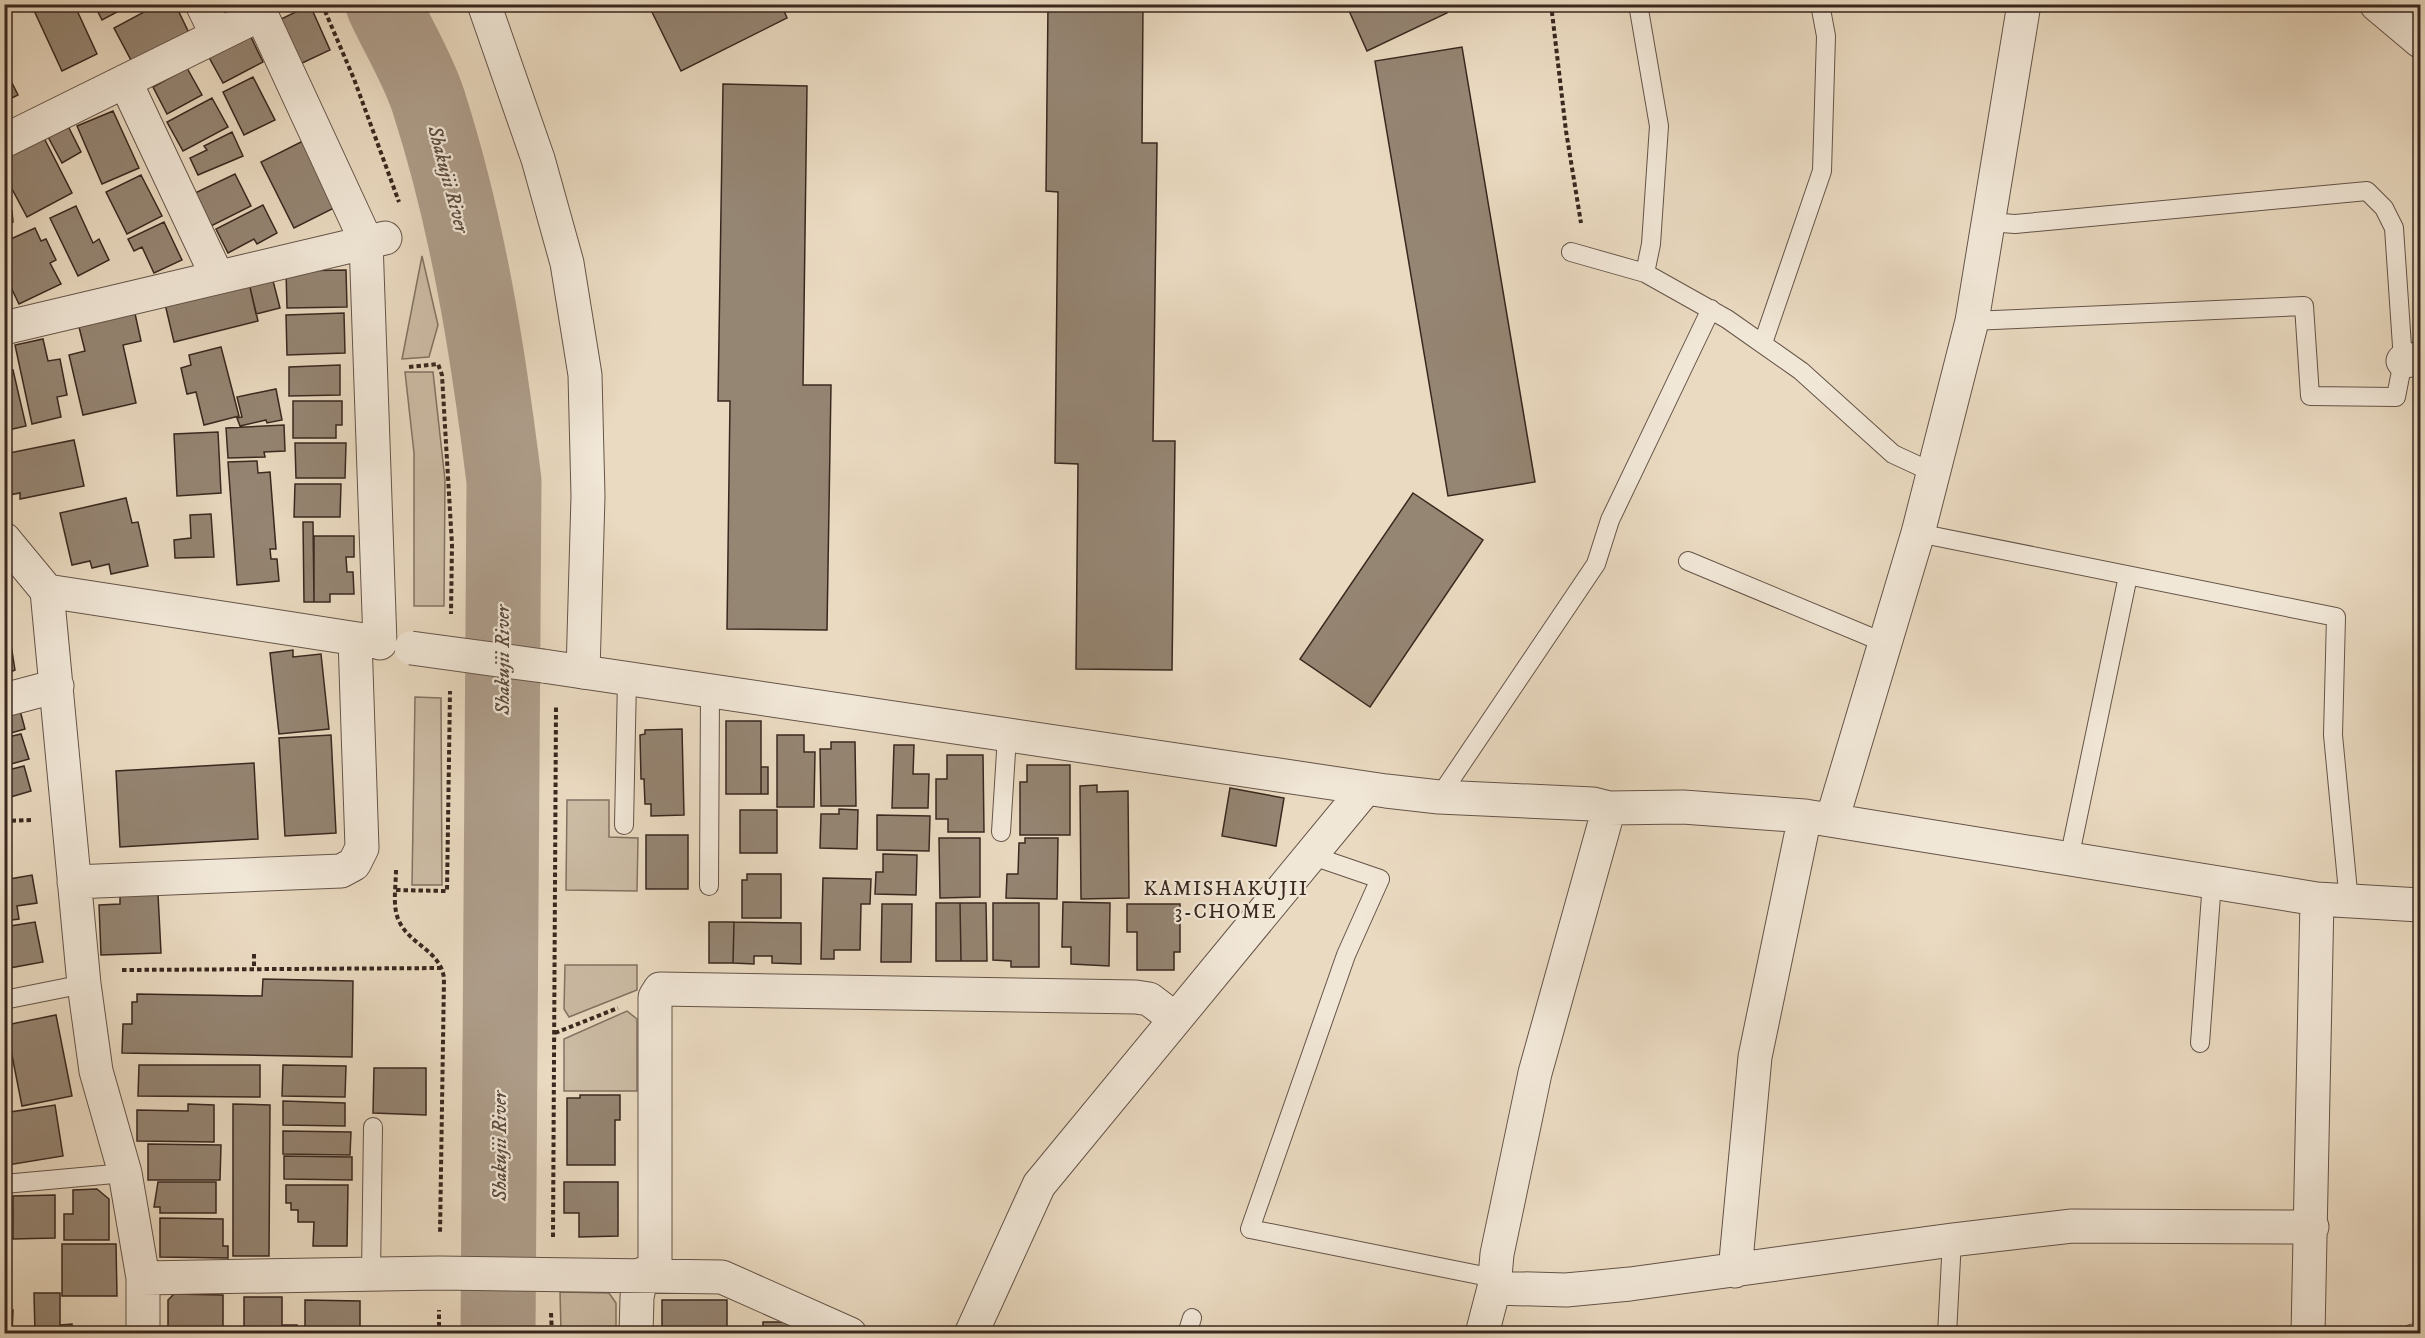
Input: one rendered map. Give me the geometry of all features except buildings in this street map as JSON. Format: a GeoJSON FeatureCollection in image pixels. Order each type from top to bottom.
{"type":"FeatureCollection","features":[{"type":"Feature","properties":{"kind":"street"},"geometry":{"type":"LineString","coordinates":[[202,4],[217,35]]}},
{"type":"Feature","properties":{"kind":"street"},"geometry":{"type":"LineString","coordinates":[[484,4],[538,159],[567,263],[585,375],[588,496],[583,672]]}},
{"type":"Feature","properties":{"kind":"street"},"geometry":{"type":"LineString","coordinates":[[1735,1271],[1755,1057],[1818,818],[1885,644],[1934,473],[1972,321],[2024,4]]}},
{"type":"Feature","properties":{"kind":"street"},"geometry":{"type":"LineString","coordinates":[[2376,4],[2421,41]]}},
{"type":"Feature","properties":{"kind":"street"},"geometry":{"type":"LineString","coordinates":[[4,141],[270,9],[375,239],[362,848],[354,864],[341,871],[74,882]]}},
{"type":"Feature","properties":{"kind":"street"},"geometry":{"type":"LineString","coordinates":[[125,81],[217,276]]}},
{"type":"Feature","properties":{"kind":"street"},"geometry":{"type":"LineString","coordinates":[[4,328],[375,239]]}},
{"type":"Feature","properties":{"kind":"street"},"geometry":{"type":"LineString","coordinates":[[4,539],[47,591],[83,977],[96,1071],[125,1173],[143,1278],[142,1334]]}},
{"type":"Feature","properties":{"kind":"street"},"geometry":{"type":"LineString","coordinates":[[47,591],[411,648],[1366,788],[1439,797],[1593,804],[1609,808],[1683,807],[1818,818],[2333,900],[2421,905]]}},
{"type":"Feature","properties":{"kind":"street"},"geometry":{"type":"LineString","coordinates":[[4,700],[57,686]]}},
{"type":"Feature","properties":{"kind":"street"},"geometry":{"type":"LineString","coordinates":[[971,1334],[1039,1185],[1174,1018],[1366,788]]}},
{"type":"Feature","properties":{"kind":"street"},"geometry":{"type":"LineString","coordinates":[[1482,1334],[1535,1073],[1609,808]]}},
{"type":"Feature","properties":{"kind":"street"},"geometry":{"type":"LineString","coordinates":[[2308,1334],[2312,1227],[2333,900]]}},
{"type":"Feature","properties":{"kind":"street"},"geometry":{"type":"LineString","coordinates":[[636,1334],[637,1297],[648,1275],[656,997],[660,990],[1136,997],[1149,999],[1174,1018]]}},
{"type":"Feature","properties":{"kind":"street"},"geometry":{"type":"LineString","coordinates":[[1494,1283],[1566,1290],[1735,1271],[1952,1240],[2072,1226],[2312,1227]]}},
{"type":"Feature","properties":{"kind":"street"},"geometry":{"type":"LineString","coordinates":[[143,1278],[371,1274],[722,1277],[838,1331]]}},
{"type":"Feature","properties":{"kind":"lane"},"geometry":{"type":"LineString","coordinates":[[1638,4],[1659,126],[1651,244],[1645,273]]}},
{"type":"Feature","properties":{"kind":"lane"},"geometry":{"type":"LineString","coordinates":[[1763,343],[1822,171],[1826,36],[1820,4]]}},
{"type":"Feature","properties":{"kind":"lane"},"geometry":{"type":"LineString","coordinates":[[1972,321],[2304,306],[2310,396],[2396,397],[2412,360],[2394,228],[2384,208],[2367,191],[2015,224],[1988,222]]}},
{"type":"Feature","properties":{"kind":"lane"},"geometry":{"type":"LineString","coordinates":[[1579,254],[1645,273],[1711,309],[1801,370],[1893,454],[1934,473]]}},
{"type":"Feature","properties":{"kind":"lane"},"geometry":{"type":"LineString","coordinates":[[1439,797],[1596,564],[1610,520],[1711,309]]}},
{"type":"Feature","properties":{"kind":"lane"},"geometry":{"type":"LineString","coordinates":[[1918,533],[2336,617],[2333,900]]}},
{"type":"Feature","properties":{"kind":"lane"},"geometry":{"type":"LineString","coordinates":[[1688,561],[1885,644]]}},
{"type":"Feature","properties":{"kind":"lane"},"geometry":{"type":"LineString","coordinates":[[2069,859],[2128,576]]}},
{"type":"Feature","properties":{"kind":"lane"},"geometry":{"type":"LineString","coordinates":[[624,825],[627,679]]}},
{"type":"Feature","properties":{"kind":"lane"},"geometry":{"type":"LineString","coordinates":[[709,886],[710,692]]}},
{"type":"Feature","properties":{"kind":"lane"},"geometry":{"type":"LineString","coordinates":[[1001,832],[1007,736]]}},
{"type":"Feature","properties":{"kind":"lane"},"geometry":{"type":"LineString","coordinates":[[1310,855],[1380,879],[1346,955],[1250,1229],[1494,1283]]}},
{"type":"Feature","properties":{"kind":"lane"},"geometry":{"type":"LineString","coordinates":[[2200,1043],[2212,882]]}},
{"type":"Feature","properties":{"kind":"lane"},"geometry":{"type":"LineString","coordinates":[[4,1000],[83,977]]}},
{"type":"Feature","properties":{"kind":"lane"},"geometry":{"type":"LineString","coordinates":[[371,1274],[373,1126]]}},
{"type":"Feature","properties":{"kind":"lane"},"geometry":{"type":"LineString","coordinates":[[4,1184],[125,1173]]}},
{"type":"Feature","properties":{"kind":"lane"},"geometry":{"type":"LineString","coordinates":[[1947,1334],[1952,1240]]}},
{"type":"Feature","properties":{"kind":"lane"},"geometry":{"type":"LineString","coordinates":[[2412,1334],[2421,1332]]}},
{"type":"Feature","properties":{"kind":"path"},"geometry":{"type":"LineString","coordinates":[[1551,4],[1579,254]]}},
{"type":"Feature","properties":{"kind":"path"},"geometry":{"type":"LineString","coordinates":[[403,367],[431,364]]}},
{"type":"Feature","properties":{"kind":"path"},"geometry":{"type":"LineString","coordinates":[[396,866],[396,909],[403,928],[438,960],[443,968],[445,1274]]}},
{"type":"Feature","properties":{"kind":"path"},"geometry":{"type":"LineString","coordinates":[[396,890],[442,891]]}},
{"type":"Feature","properties":{"kind":"path"},"geometry":{"type":"LineString","coordinates":[[254,954],[254,969]]}},
{"type":"Feature","properties":{"kind":"path"},"geometry":{"type":"LineString","coordinates":[[83,977],[254,969],[443,968]]}},
{"type":"Feature","properties":{"kind":"path"},"geometry":{"type":"LineString","coordinates":[[555,1034],[637,1000],[656,997]]}},
{"type":"Feature","properties":{"kind":"shaded area"},"geometry":{"type":"Polygon","coordinates":[[[422,256],[438,325],[429,357],[402,359],[422,256]]]}},
{"type":"Feature","properties":{"kind":"shaded area"},"geometry":{"type":"Polygon","coordinates":[[[405,372],[433,372],[445,480],[444,606],[414,606],[414,453],[405,372]]]}},
{"type":"Feature","properties":{"kind":"shaded area"},"geometry":{"type":"Polygon","coordinates":[[[415,697],[441,698],[442,885],[412,885],[415,697]]]}},
{"type":"Feature","properties":{"kind":"shaded area"},"geometry":{"type":"Polygon","coordinates":[[[567,800],[609,800],[609,837],[638,838],[637,891],[566,890],[567,800]]]}},
{"type":"Feature","properties":{"kind":"shaded area"},"geometry":{"type":"Polygon","coordinates":[[[565,965],[637,965],[637,990],[569,1017],[564,1009],[565,965]]]}},
{"type":"Feature","properties":{"kind":"shaded area"},"geometry":{"type":"Polygon","coordinates":[[[627,1011],[637,1019],[637,1091],[564,1091],[564,1039],[627,1011]]]}},
{"type":"Feature","properties":{"kind":"shaded area"},"geometry":{"type":"Polygon","coordinates":[[[560,1292],[609,1293],[616,1303],[616,1333],[561,1333],[560,1292]]]}},
{"type":"Feature","properties":{"kind":"waterway","name":"Shakujii River"},"geometry":{"type":"LineString","coordinates":[[383,4],[413,63],[428,100],[454,194],[475,288],[504,481],[498,1334]]}},
{"type":"Feature","properties":{"kind":"district","name":"KAMISHAKUJII 3-CHOME"},"geometry":{"type":"Point","coordinates":[1226,900]}}]}
